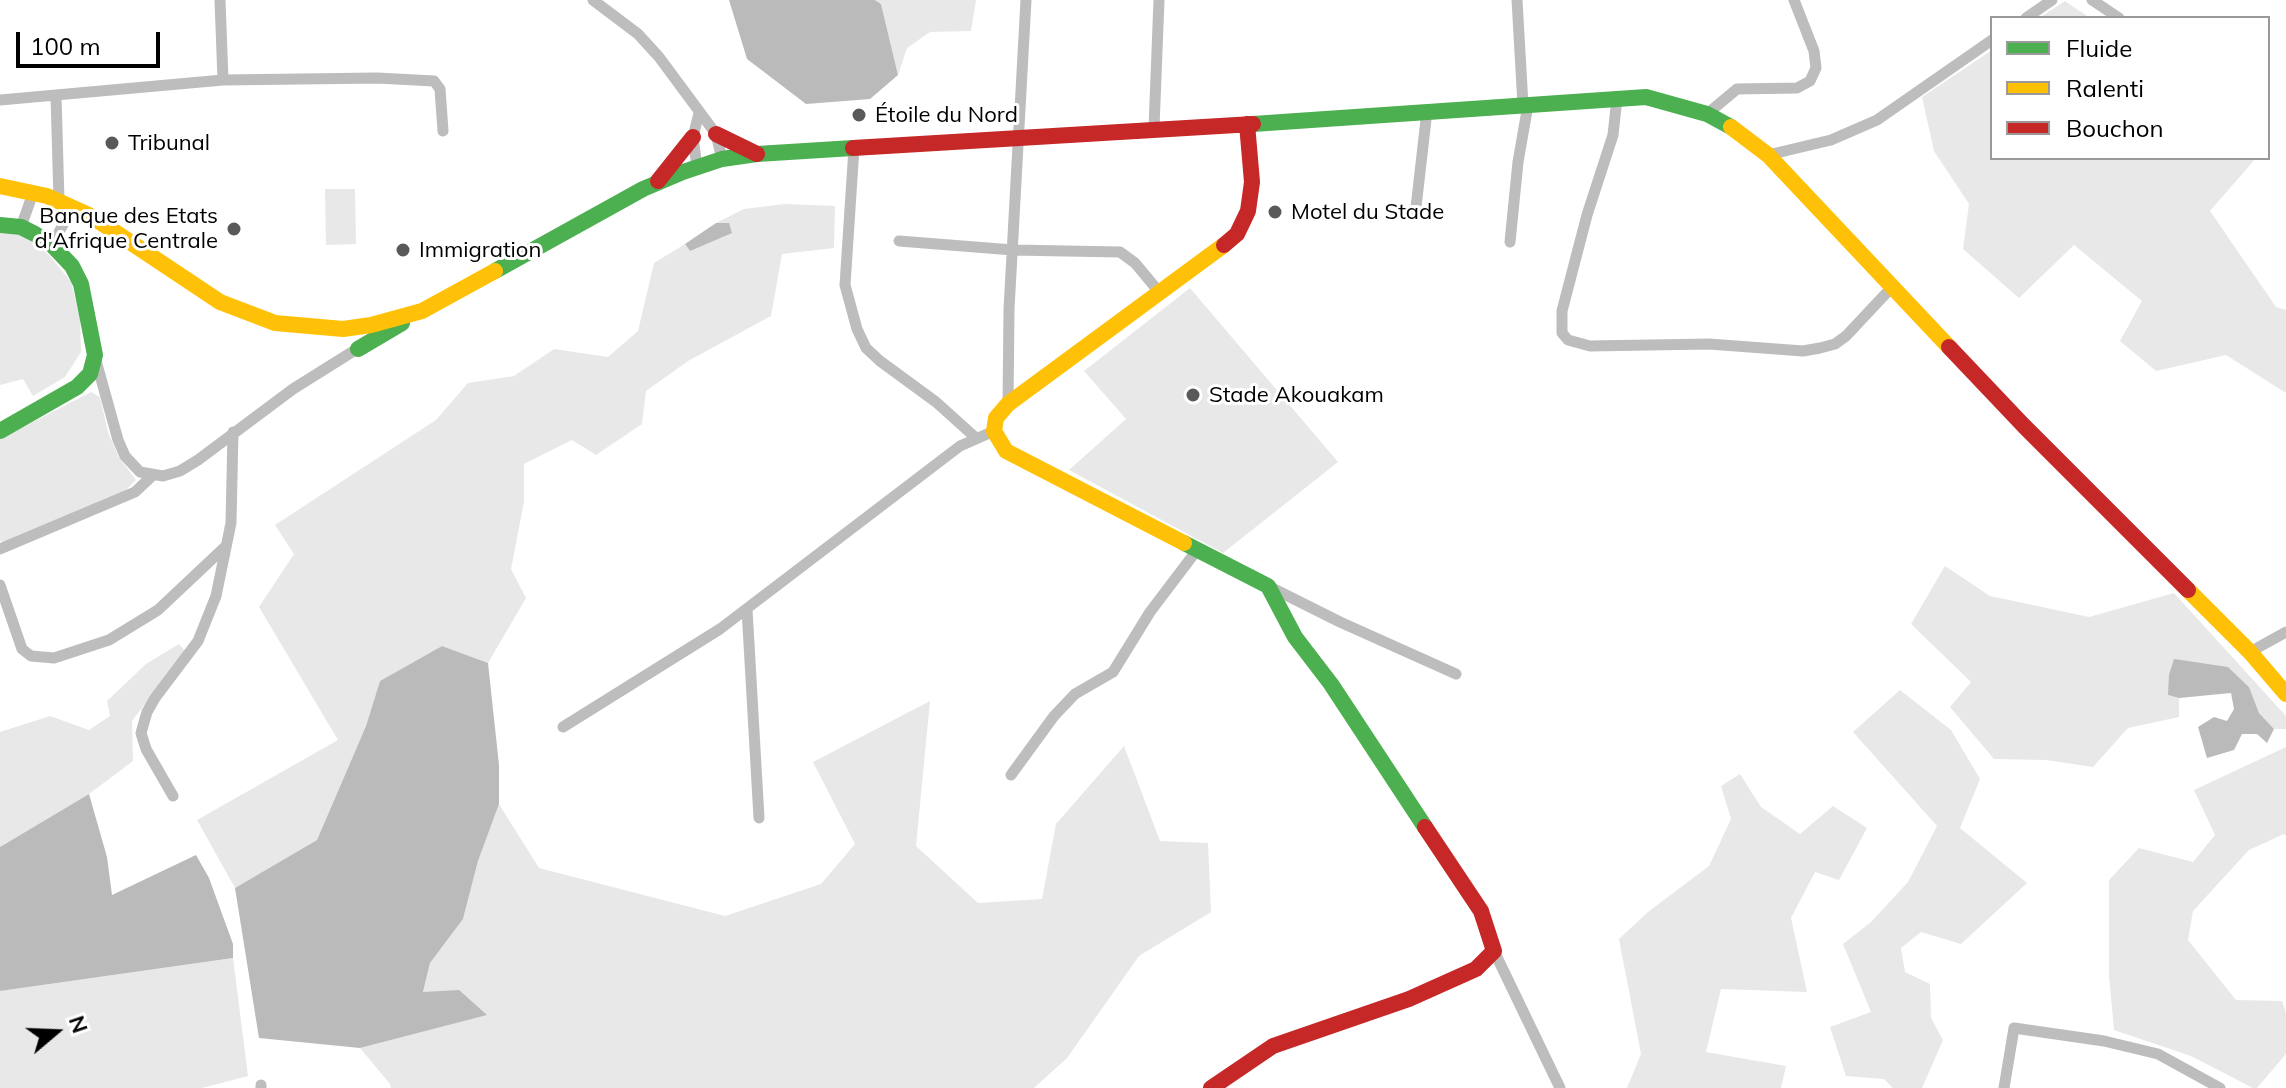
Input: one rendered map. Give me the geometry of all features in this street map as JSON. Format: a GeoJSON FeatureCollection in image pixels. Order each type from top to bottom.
{"type":"FeatureCollection","features":[{"type":"Feature","properties":{"kind":"main road"},"geometry":{"type":"LineString","coordinates":[[330,329],[351,353],[656,184],[722,159],[757,154],[1646,97],[1707,114],[1737,130],[1768,155],[2024,426],[2250,652],[2286,694]]}},
{"type":"Feature","properties":{"kind":"main road"},"geometry":{"type":"LineString","coordinates":[[1211,1088],[1273,1046],[1409,999],[1476,969],[1494,951],[1481,911],[1331,684],[1295,637],[1268,586],[1006,451],[994,431],[996,418],[1008,404],[1237,234],[1248,211],[1252,182],[1247,124]]}},
{"type":"Feature","properties":{"kind":"main road"},"geometry":{"type":"LineString","coordinates":[[716,134],[757,154]]}},
{"type":"Feature","properties":{"kind":"main road"},"geometry":{"type":"LineString","coordinates":[[656,184],[693,137]]}},
{"type":"Feature","properties":{"kind":"main road"},"geometry":{"type":"LineString","coordinates":[[0,186],[33,193],[91,216],[232,308],[275,323],[330,329],[365,326],[422,311]]}},
{"type":"Feature","properties":{"kind":"main road"},"geometry":{"type":"LineString","coordinates":[[0,225],[21,227],[52,245],[72,266],[81,284],[92,327],[95,355],[90,374],[77,387],[0,431]]}},
{"type":"Feature","properties":{"kind":"street"},"geometry":{"type":"LineString","coordinates":[[220,0],[223,80]]}},
{"type":"Feature","properties":{"kind":"street"},"geometry":{"type":"LineString","coordinates":[[593,0],[638,34],[659,57],[716,134],[722,159]]}},
{"type":"Feature","properties":{"kind":"street"},"geometry":{"type":"LineString","coordinates":[[1008,404],[1026,0]]}},
{"type":"Feature","properties":{"kind":"street"},"geometry":{"type":"LineString","coordinates":[[1154,128],[1159,0]]}},
{"type":"Feature","properties":{"kind":"street"},"geometry":{"type":"LineString","coordinates":[[1510,242],[1525,105],[1517,0]]}},
{"type":"Feature","properties":{"kind":"street"},"geometry":{"type":"LineString","coordinates":[[1707,114],[1737,89],[1797,88],[1810,81],[1816,68],[1814,51],[1794,0]]}},
{"type":"Feature","properties":{"kind":"street"},"geometry":{"type":"LineString","coordinates":[[2029,16],[2052,0]]}},
{"type":"Feature","properties":{"kind":"street"},"geometry":{"type":"LineString","coordinates":[[2092,0],[2116,16]]}},
{"type":"Feature","properties":{"kind":"street"},"geometry":{"type":"LineString","coordinates":[[1768,155],[1831,140],[1877,120],[1990,41]]}},
{"type":"Feature","properties":{"kind":"street"},"geometry":{"type":"LineString","coordinates":[[0,100],[223,80],[377,78],[434,81],[442,97],[443,131]]}},
{"type":"Feature","properties":{"kind":"street"},"geometry":{"type":"LineString","coordinates":[[52,245],[66,204],[56,95]]}},
{"type":"Feature","properties":{"kind":"street"},"geometry":{"type":"LineString","coordinates":[[1617,98],[1613,135],[1587,215],[1562,311],[1562,333],[1568,340],[1590,346],[1709,344],[1803,351],[1835,344],[1893,286]]}},
{"type":"Feature","properties":{"kind":"street"},"geometry":{"type":"LineString","coordinates":[[1415,216],[1427,111]]}},
{"type":"Feature","properties":{"kind":"street"},"geometry":{"type":"LineString","coordinates":[[697,167],[693,137],[699,113]]}},
{"type":"Feature","properties":{"kind":"street"},"geometry":{"type":"LineString","coordinates":[[854,148],[845,285],[857,329],[866,348],[880,361],[936,402],[976,438]]}},
{"type":"Feature","properties":{"kind":"street"},"geometry":{"type":"LineString","coordinates":[[21,227],[33,193]]}},
{"type":"Feature","properties":{"kind":"street"},"geometry":{"type":"LineString","coordinates":[[899,241],[1013,250],[1120,252],[1135,263],[1160,293]]}},
{"type":"Feature","properties":{"kind":"street"},"geometry":{"type":"LineString","coordinates":[[95,355],[125,456],[140,472],[163,476],[180,471],[198,460],[293,389],[351,353],[365,326]]}},
{"type":"Feature","properties":{"kind":"street"},"geometry":{"type":"LineString","coordinates":[[563,727],[747,609],[921,475],[976,438],[994,431]]}},
{"type":"Feature","properties":{"kind":"street"},"geometry":{"type":"LineString","coordinates":[[173,796],[146,749],[141,733],[155,698],[198,641],[216,596],[228,544],[233,497],[233,432]]}},
{"type":"Feature","properties":{"kind":"street"},"geometry":{"type":"LineString","coordinates":[[0,549],[135,492],[152,476]]}},
{"type":"Feature","properties":{"kind":"street"},"geometry":{"type":"LineString","coordinates":[[0,585],[22,649],[31,656],[54,658],[109,640],[158,610],[228,544]]}},
{"type":"Feature","properties":{"kind":"street"},"geometry":{"type":"LineString","coordinates":[[1011,775],[1054,716],[1075,694],[1113,672],[1150,612],[1197,550]]}},
{"type":"Feature","properties":{"kind":"street"},"geometry":{"type":"LineString","coordinates":[[1268,586],[1456,674]]}},
{"type":"Feature","properties":{"kind":"street"},"geometry":{"type":"LineString","coordinates":[[747,609],[759,818]]}},
{"type":"Feature","properties":{"kind":"street"},"geometry":{"type":"LineString","coordinates":[[2250,652],[2286,632]]}},
{"type":"Feature","properties":{"kind":"street"},"geometry":{"type":"LineString","coordinates":[[1494,951],[1560,1088]]}},
{"type":"Feature","properties":{"kind":"street"},"geometry":{"type":"LineString","coordinates":[[2004,1088],[2014,1028],[2104,1041],[2158,1054],[2220,1088]]}},
{"type":"Feature","properties":{"kind":"shaded area"},"geometry":{"type":"Polygon","coordinates":[[[729,0],[875,0],[881,4],[898,75],[870,99],[806,104],[747,59],[729,0]]]}},
{"type":"Feature","properties":{"kind":"shaded area"},"geometry":{"type":"Polygon","coordinates":[[[875,0],[976,0],[971,31],[930,32],[907,48],[898,75],[881,4],[875,0]]]}},
{"type":"Feature","properties":{"kind":"shaded area"},"geometry":{"type":"Polygon","coordinates":[[[2065,1],[2087,16],[2042,16],[2065,1]]]}},
{"type":"Feature","properties":{"kind":"shaded area"},"geometry":{"type":"Polygon","coordinates":[[[1990,51],[1990,160],[2254,160],[2210,211],[2276,307],[2286,310],[2286,393],[2226,355],[2156,371],[2120,341],[2142,301],[2074,245],[2019,298],[1963,249],[1969,204],[1934,151],[1922,97],[1990,51]]]}},
{"type":"Feature","properties":{"kind":"shaded area"},"geometry":{"type":"Polygon","coordinates":[[[325,189],[355,189],[356,244],[326,245],[325,189]]]}},
{"type":"Feature","properties":{"kind":"shaded area"},"geometry":{"type":"Polygon","coordinates":[[[785,204],[835,206],[834,248],[782,254],[771,316],[688,361],[646,391],[642,424],[596,455],[572,440],[524,464],[524,502],[511,569],[526,598],[488,663],[442,646],[380,681],[366,726],[317,840],[235,888],[197,820],[338,740],[259,607],[294,554],[275,525],[436,420],[468,383],[514,376],[554,349],[608,357],[638,331],[654,263],[685,244],[690,251],[728,224],[716,223],[744,209],[785,204]]]}},
{"type":"Feature","properties":{"kind":"shaded area"},"geometry":{"type":"Polygon","coordinates":[[[716,223],[729,223],[732,233],[690,251],[685,244],[716,223]]]}},
{"type":"Feature","properties":{"kind":"shaded area"},"geometry":{"type":"Polygon","coordinates":[[[0,233],[23,235],[49,255],[71,282],[80,318],[81,352],[65,377],[33,396],[23,379],[0,385],[0,233]]]}},
{"type":"Feature","properties":{"kind":"shaded area","name":"Stade Akouakam"},"geometry":{"type":"Polygon","coordinates":[[[1190,288],[1338,462],[1223,553],[1069,470],[1126,419],[1084,371],[1190,288]]]}},
{"type":"Feature","properties":{"kind":"shaded area"},"geometry":{"type":"Polygon","coordinates":[[[91,392],[100,397],[108,432],[118,456],[136,480],[126,490],[4,542],[0,541],[0,439],[91,392]]]}},
{"type":"Feature","properties":{"kind":"shaded area"},"geometry":{"type":"Polygon","coordinates":[[[1945,566],[1990,596],[2089,617],[2174,593],[2286,716],[2286,729],[2274,729],[2259,713],[2249,687],[2228,667],[2197,664],[2168,695],[2179,698],[2179,717],[2128,728],[2093,767],[2046,760],[1994,759],[1950,707],[1971,682],[1911,624],[1945,566]]]}},
{"type":"Feature","properties":{"kind":"shaded area"},"geometry":{"type":"Polygon","coordinates":[[[179,644],[185,651],[132,721],[133,761],[89,794],[0,847],[0,732],[50,716],[89,730],[110,716],[107,701],[146,664],[179,644]]]}},
{"type":"Feature","properties":{"kind":"shaded area"},"geometry":{"type":"Polygon","coordinates":[[[442,646],[488,663],[499,765],[499,804],[478,861],[463,919],[430,963],[423,992],[459,990],[487,1015],[360,1048],[259,1038],[235,888],[317,840],[366,726],[380,681],[442,646]]]}},
{"type":"Feature","properties":{"kind":"shaded area"},"geometry":{"type":"Polygon","coordinates":[[[2174,659],[2228,667],[2249,687],[2259,713],[2274,729],[2267,743],[2257,734],[2242,734],[2234,750],[2207,758],[2198,727],[2214,717],[2227,721],[2234,709],[2231,693],[2179,698],[2168,695],[2174,659]]]}},
{"type":"Feature","properties":{"kind":"shaded area"},"geometry":{"type":"Polygon","coordinates":[[[1900,690],[1951,730],[1980,779],[1960,828],[2027,883],[1961,944],[1921,932],[1901,948],[1905,972],[1930,984],[1931,1018],[1943,1040],[1922,1088],[1893,1088],[1884,1079],[1846,1076],[1830,1027],[1871,1012],[1843,944],[1871,922],[1908,882],[1937,826],[1853,732],[1900,690]]]}},
{"type":"Feature","properties":{"kind":"shaded area"},"geometry":{"type":"Polygon","coordinates":[[[930,701],[916,846],[978,903],[1042,899],[1056,824],[1124,746],[1160,841],[1208,843],[1211,912],[1139,956],[1067,1058],[1034,1088],[391,1088],[360,1048],[486,1015],[423,993],[430,963],[463,919],[478,861],[499,804],[539,868],[725,916],[821,884],[855,844],[813,762],[930,701]]]}},
{"type":"Feature","properties":{"kind":"shaded area"},"geometry":{"type":"Polygon","coordinates":[[[2286,747],[2286,836],[2284,834],[2249,850],[2193,911],[2188,940],[2236,1000],[2282,1001],[2286,1013],[2286,1054],[2257,1088],[2253,1088],[2191,1056],[2114,1030],[2109,976],[2109,880],[2139,848],[2193,862],[2215,835],[2194,790],[2286,747]]]}},
{"type":"Feature","properties":{"kind":"shaded area"},"geometry":{"type":"Polygon","coordinates":[[[1740,774],[1761,807],[1800,834],[1833,806],[1867,828],[1839,880],[1815,872],[1791,918],[1807,992],[1721,989],[1706,1052],[1786,1066],[1781,1088],[1627,1088],[1641,1054],[1619,939],[1648,912],[1709,866],[1731,819],[1721,786],[1740,774]]]}},
{"type":"Feature","properties":{"kind":"shaded area"},"geometry":{"type":"Polygon","coordinates":[[[89,794],[107,857],[112,895],[196,855],[209,878],[233,944],[233,958],[0,991],[0,847],[89,794]]]}},
{"type":"Feature","properties":{"kind":"shaded area"},"geometry":{"type":"Polygon","coordinates":[[[233,958],[248,1076],[202,1088],[0,1088],[0,991],[233,958]]]}},
{"type":"Feature","properties":{"kind":"traffic: fast"},"geometry":{"type":"LineString","coordinates":[[1253,124],[1646,97],[1707,114],[1731,127]]}},
{"type":"Feature","properties":{"kind":"traffic: fast"},"geometry":{"type":"LineString","coordinates":[[495,271],[643,189],[683,172],[722,159],[757,154],[853,148]]}},
{"type":"Feature","properties":{"kind":"traffic: fast"},"geometry":{"type":"LineString","coordinates":[[0,225],[21,227],[35,234],[52,245],[72,266],[81,284],[95,355],[90,374],[77,387],[0,431]]}},
{"type":"Feature","properties":{"kind":"traffic: fast"},"geometry":{"type":"LineString","coordinates":[[358,349],[402,323]]}},
{"type":"Feature","properties":{"kind":"traffic: fast"},"geometry":{"type":"LineString","coordinates":[[1184,543],[1268,586],[1295,637],[1331,684],[1425,827]]}},
{"type":"Feature","properties":{"kind":"traffic: slow"},"geometry":{"type":"LineString","coordinates":[[1731,127],[1768,155],[1949,347]]}},
{"type":"Feature","properties":{"kind":"traffic: slow"},"geometry":{"type":"LineString","coordinates":[[0,186],[47,196],[91,216],[220,302],[275,323],[343,329],[371,325],[422,311],[495,271]]}},
{"type":"Feature","properties":{"kind":"traffic: slow"},"geometry":{"type":"LineString","coordinates":[[1184,543],[1006,451],[994,431],[996,418],[1008,404],[1224,245]]}},
{"type":"Feature","properties":{"kind":"traffic: slow"},"geometry":{"type":"LineString","coordinates":[[2188,590],[2250,652],[2286,694]]}},
{"type":"Feature","properties":{"kind":"traffic: jam"},"geometry":{"type":"LineString","coordinates":[[1224,245],[1237,234],[1248,211],[1252,182],[1247,124]]}},
{"type":"Feature","properties":{"kind":"traffic: jam"},"geometry":{"type":"LineString","coordinates":[[853,148],[1253,124]]}},
{"type":"Feature","properties":{"kind":"traffic: jam"},"geometry":{"type":"LineString","coordinates":[[716,134],[757,154]]}},
{"type":"Feature","properties":{"kind":"traffic: jam"},"geometry":{"type":"LineString","coordinates":[[658,181],[693,137]]}},
{"type":"Feature","properties":{"kind":"traffic: jam"},"geometry":{"type":"LineString","coordinates":[[1949,347],[2188,590]]}},
{"type":"Feature","properties":{"kind":"traffic: jam"},"geometry":{"type":"LineString","coordinates":[[1211,1088],[1273,1046],[1409,999],[1476,969],[1494,951],[1481,911],[1425,827]]}},
{"type":"Feature","properties":{"kind":"place","name":"Étoile du Nord"},"geometry":{"type":"Point","coordinates":[859,115]}},
{"type":"Feature","properties":{"kind":"place","name":"Tribunal"},"geometry":{"type":"Point","coordinates":[112,143]}},
{"type":"Feature","properties":{"kind":"place","name":"Motel du Stade"},"geometry":{"type":"Point","coordinates":[1275,212]}},
{"type":"Feature","properties":{"kind":"place","name":"Banque des Etats d'Afrique Centrale"},"geometry":{"type":"Point","coordinates":[234,229]}},
{"type":"Feature","properties":{"kind":"place","name":"Immigration"},"geometry":{"type":"Point","coordinates":[403,250]}},
{"type":"Feature","properties":{"kind":"place","name":"Stade Akouakam"},"geometry":{"type":"Point","coordinates":[1193,395]}}]}
